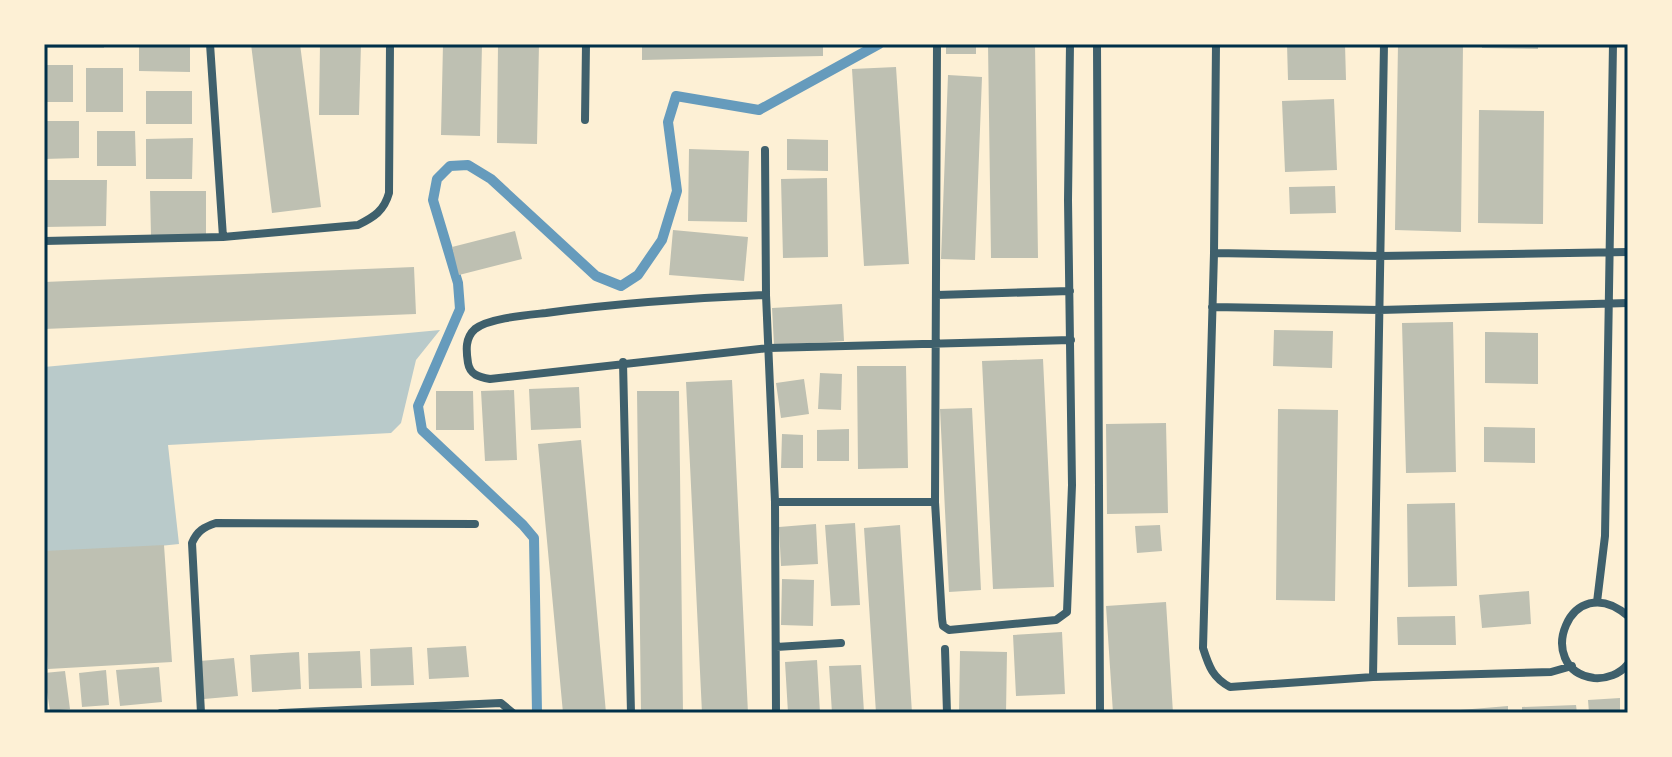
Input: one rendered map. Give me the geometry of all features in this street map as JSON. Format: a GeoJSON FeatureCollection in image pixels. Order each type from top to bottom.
{"type":"FeatureCollection","features":[{"type":"Feature","properties":{"kind":"street"},"geometry":{"type":"LineString","coordinates":[[210,44],[223,237]]}},
{"type":"Feature","properties":{"kind":"street"},"geometry":{"type":"LineString","coordinates":[[44,241],[223,237],[358,225],[373,218],[385,207],[389,193],[390,44]]}},
{"type":"Feature","properties":{"kind":"street"},"geometry":{"type":"LineString","coordinates":[[585,120],[586,44]]}},
{"type":"Feature","properties":{"kind":"street"},"geometry":{"type":"LineString","coordinates":[[937,44],[935,502],[942,619],[949,630],[1056,620],[1065,615],[1072,485],[1068,200],[1070,44]]}},
{"type":"Feature","properties":{"kind":"street"},"geometry":{"type":"LineString","coordinates":[[1097,44],[1096,382],[1100,713]]}},
{"type":"Feature","properties":{"kind":"street"},"geometry":{"type":"LineString","coordinates":[[1216,44],[1214,253],[1203,648],[1209,669],[1219,681],[1230,687],[1373,677],[1551,672],[1572,666]]}},
{"type":"Feature","properties":{"kind":"street"},"geometry":{"type":"LineString","coordinates":[[1373,677],[1384,44]]}},
{"type":"Feature","properties":{"kind":"street"},"geometry":{"type":"LineString","coordinates":[[1597,602],[1605,536],[1613,44]]}},
{"type":"Feature","properties":{"kind":"street"},"geometry":{"type":"LineString","coordinates":[[765,150],[766,295],[775,502],[776,713]]}},
{"type":"Feature","properties":{"kind":"street"},"geometry":{"type":"LineString","coordinates":[[1214,253],[1380,256],[1628,252]]}},
{"type":"Feature","properties":{"kind":"street"},"geometry":{"type":"LineString","coordinates":[[937,295],[1070,291]]}},
{"type":"Feature","properties":{"kind":"street"},"geometry":{"type":"LineString","coordinates":[[766,295],[637,301],[520,316],[479,326],[467,339],[469,368],[473,374],[490,379],[769,348],[1071,340]]}},
{"type":"Feature","properties":{"kind":"street"},"geometry":{"type":"LineString","coordinates":[[1212,307],[1380,310],[1628,303]]}},
{"type":"Feature","properties":{"kind":"street"},"geometry":{"type":"LineString","coordinates":[[623,362],[631,713]]}},
{"type":"Feature","properties":{"kind":"street"},"geometry":{"type":"LineString","coordinates":[[775,502],[935,502]]}},
{"type":"Feature","properties":{"kind":"street"},"geometry":{"type":"LineString","coordinates":[[201,713],[192,543],[196,533],[216,523],[475,524]]}},
{"type":"Feature","properties":{"kind":"street"},"geometry":{"type":"LineString","coordinates":[[1628,616],[1619,608],[1597,602],[1574,611],[1566,620],[1561,644],[1564,656],[1581,674],[1603,678],[1614,675],[1628,664]]}},
{"type":"Feature","properties":{"kind":"street"},"geometry":{"type":"LineString","coordinates":[[776,647],[841,643]]}},
{"type":"Feature","properties":{"kind":"street"},"geometry":{"type":"LineString","coordinates":[[945,649],[947,713]]}},
{"type":"Feature","properties":{"kind":"street"},"geometry":{"type":"LineString","coordinates":[[281,713],[501,703],[513,713]]}},
{"type":"Feature","properties":{"kind":"shaded area"},"geometry":{"type":"Polygon","coordinates":[[[440,330],[416,360],[401,423],[391,433],[168,445],[179,544],[44,558],[44,367],[440,330]]]}},
{"type":"Feature","properties":{"kind":"building"},"geometry":{"type":"Polygon","coordinates":[[[44,44],[104,44],[104,48],[44,48],[44,44]]]}},
{"type":"Feature","properties":{"kind":"building"},"geometry":{"type":"Polygon","coordinates":[[[139,44],[190,44],[190,72],[139,71],[139,44]]]}},
{"type":"Feature","properties":{"kind":"building"},"geometry":{"type":"Polygon","coordinates":[[[251,44],[300,44],[321,207],[272,213],[251,44]]]}},
{"type":"Feature","properties":{"kind":"building"},"geometry":{"type":"Polygon","coordinates":[[[320,44],[361,44],[359,115],[319,115],[320,44]]]}},
{"type":"Feature","properties":{"kind":"building"},"geometry":{"type":"Polygon","coordinates":[[[443,44],[482,44],[480,136],[441,135],[443,44]]]}},
{"type":"Feature","properties":{"kind":"building"},"geometry":{"type":"Polygon","coordinates":[[[498,44],[539,44],[537,144],[497,143],[498,44]]]}},
{"type":"Feature","properties":{"kind":"building"},"geometry":{"type":"Polygon","coordinates":[[[642,44],[823,44],[823,56],[642,60],[642,44]]]}},
{"type":"Feature","properties":{"kind":"building"},"geometry":{"type":"Polygon","coordinates":[[[946,44],[976,44],[976,54],[946,54],[946,44]]]}},
{"type":"Feature","properties":{"kind":"building"},"geometry":{"type":"Polygon","coordinates":[[[988,44],[1035,44],[1038,258],[991,258],[988,44]]]}},
{"type":"Feature","properties":{"kind":"building"},"geometry":{"type":"Polygon","coordinates":[[[1287,44],[1345,44],[1346,80],[1288,80],[1287,44]]]}},
{"type":"Feature","properties":{"kind":"building"},"geometry":{"type":"Polygon","coordinates":[[[1398,44],[1463,44],[1461,232],[1395,230],[1398,44]]]}},
{"type":"Feature","properties":{"kind":"building"},"geometry":{"type":"Polygon","coordinates":[[[1482,44],[1538,44],[1538,49],[1482,48],[1482,44]]]}},
{"type":"Feature","properties":{"kind":"building"},"geometry":{"type":"Polygon","coordinates":[[[44,65],[73,65],[73,102],[44,102],[44,65]]]}},
{"type":"Feature","properties":{"kind":"building"},"geometry":{"type":"Polygon","coordinates":[[[896,67],[909,264],[864,266],[852,69],[896,67]]]}},
{"type":"Feature","properties":{"kind":"building"},"geometry":{"type":"Polygon","coordinates":[[[86,68],[123,68],[123,112],[86,112],[86,68]]]}},
{"type":"Feature","properties":{"kind":"building"},"geometry":{"type":"Polygon","coordinates":[[[948,75],[982,77],[975,260],[941,259],[948,75]]]}},
{"type":"Feature","properties":{"kind":"building"},"geometry":{"type":"Polygon","coordinates":[[[146,91],[192,91],[192,124],[146,124],[146,91]]]}},
{"type":"Feature","properties":{"kind":"building"},"geometry":{"type":"Polygon","coordinates":[[[1334,99],[1337,170],[1285,172],[1282,101],[1334,99]]]}},
{"type":"Feature","properties":{"kind":"building"},"geometry":{"type":"Polygon","coordinates":[[[1479,110],[1544,111],[1543,224],[1478,223],[1479,110]]]}},
{"type":"Feature","properties":{"kind":"building"},"geometry":{"type":"Polygon","coordinates":[[[44,121],[79,121],[79,158],[44,159],[44,121]]]}},
{"type":"Feature","properties":{"kind":"building"},"geometry":{"type":"Polygon","coordinates":[[[97,131],[135,131],[136,166],[97,166],[97,131]]]}},
{"type":"Feature","properties":{"kind":"building"},"geometry":{"type":"Polygon","coordinates":[[[193,138],[192,179],[146,179],[146,139],[193,138]]]}},
{"type":"Feature","properties":{"kind":"building"},"geometry":{"type":"Polygon","coordinates":[[[787,139],[828,140],[828,171],[787,170],[787,139]]]}},
{"type":"Feature","properties":{"kind":"building"},"geometry":{"type":"Polygon","coordinates":[[[689,149],[749,151],[747,222],[688,221],[689,149]]]}},
{"type":"Feature","properties":{"kind":"building"},"geometry":{"type":"Polygon","coordinates":[[[827,178],[828,257],[783,258],[781,179],[827,178]]]}},
{"type":"Feature","properties":{"kind":"building"},"geometry":{"type":"Polygon","coordinates":[[[44,180],[107,180],[106,226],[44,227],[44,180]]]}},
{"type":"Feature","properties":{"kind":"building"},"geometry":{"type":"Polygon","coordinates":[[[1335,186],[1336,213],[1290,214],[1289,187],[1335,186]]]}},
{"type":"Feature","properties":{"kind":"building"},"geometry":{"type":"Polygon","coordinates":[[[150,191],[206,191],[206,236],[151,236],[150,191]]]}},
{"type":"Feature","properties":{"kind":"building"},"geometry":{"type":"Polygon","coordinates":[[[673,230],[748,237],[744,281],[669,275],[673,230]]]}},
{"type":"Feature","properties":{"kind":"building"},"geometry":{"type":"Polygon","coordinates":[[[515,231],[522,259],[459,275],[452,247],[515,231]]]}},
{"type":"Feature","properties":{"kind":"building"},"geometry":{"type":"Polygon","coordinates":[[[414,267],[416,314],[44,329],[44,282],[414,267]]]}},
{"type":"Feature","properties":{"kind":"building"},"geometry":{"type":"Polygon","coordinates":[[[842,304],[844,341],[774,345],[772,308],[842,304]]]}},
{"type":"Feature","properties":{"kind":"building"},"geometry":{"type":"Polygon","coordinates":[[[1453,322],[1456,472],[1406,473],[1402,323],[1453,322]]]}},
{"type":"Feature","properties":{"kind":"building"},"geometry":{"type":"Polygon","coordinates":[[[1274,330],[1333,331],[1332,368],[1273,366],[1274,330]]]}},
{"type":"Feature","properties":{"kind":"building"},"geometry":{"type":"Polygon","coordinates":[[[1485,332],[1538,333],[1538,384],[1485,383],[1485,332]]]}},
{"type":"Feature","properties":{"kind":"building"},"geometry":{"type":"Polygon","coordinates":[[[1043,359],[1054,587],[993,589],[982,361],[1043,359]]]}},
{"type":"Feature","properties":{"kind":"building"},"geometry":{"type":"Polygon","coordinates":[[[857,366],[906,366],[908,468],[858,469],[857,366]]]}},
{"type":"Feature","properties":{"kind":"building"},"geometry":{"type":"Polygon","coordinates":[[[820,373],[842,374],[841,410],[818,409],[820,373]]]}},
{"type":"Feature","properties":{"kind":"building"},"geometry":{"type":"Polygon","coordinates":[[[804,379],[809,414],[781,418],[776,383],[804,379]]]}},
{"type":"Feature","properties":{"kind":"building"},"geometry":{"type":"Polygon","coordinates":[[[732,380],[748,713],[702,713],[686,382],[732,380]]]}},
{"type":"Feature","properties":{"kind":"building"},"geometry":{"type":"Polygon","coordinates":[[[579,387],[581,428],[531,430],[529,389],[579,387]]]}},
{"type":"Feature","properties":{"kind":"building"},"geometry":{"type":"Polygon","coordinates":[[[514,390],[517,460],[485,461],[481,391],[514,390]]]}},
{"type":"Feature","properties":{"kind":"building"},"geometry":{"type":"Polygon","coordinates":[[[436,391],[473,391],[474,430],[436,430],[436,391]]]}},
{"type":"Feature","properties":{"kind":"building"},"geometry":{"type":"Polygon","coordinates":[[[637,391],[679,391],[683,713],[641,713],[637,391]]]}},
{"type":"Feature","properties":{"kind":"building"},"geometry":{"type":"Polygon","coordinates":[[[972,408],[981,590],[949,592],[940,409],[972,408]]]}},
{"type":"Feature","properties":{"kind":"building"},"geometry":{"type":"Polygon","coordinates":[[[1278,409],[1338,410],[1335,601],[1276,600],[1278,409]]]}},
{"type":"Feature","properties":{"kind":"building"},"geometry":{"type":"Polygon","coordinates":[[[1166,423],[1168,513],[1107,514],[1106,424],[1166,423]]]}},
{"type":"Feature","properties":{"kind":"building"},"geometry":{"type":"Polygon","coordinates":[[[1484,427],[1535,428],[1535,463],[1484,462],[1484,427]]]}},
{"type":"Feature","properties":{"kind":"building"},"geometry":{"type":"Polygon","coordinates":[[[849,429],[849,461],[817,461],[817,430],[849,429]]]}},
{"type":"Feature","properties":{"kind":"building"},"geometry":{"type":"Polygon","coordinates":[[[782,434],[803,435],[803,468],[781,468],[782,434]]]}},
{"type":"Feature","properties":{"kind":"building"},"geometry":{"type":"Polygon","coordinates":[[[581,440],[606,713],[563,713],[538,444],[581,440]]]}},
{"type":"Feature","properties":{"kind":"building"},"geometry":{"type":"Polygon","coordinates":[[[1455,503],[1457,586],[1408,587],[1407,504],[1455,503]]]}},
{"type":"Feature","properties":{"kind":"building"},"geometry":{"type":"Polygon","coordinates":[[[855,523],[860,605],[831,606],[825,525],[855,523]]]}},
{"type":"Feature","properties":{"kind":"building"},"geometry":{"type":"Polygon","coordinates":[[[816,524],[818,564],[781,566],[779,527],[816,524]]]}},
{"type":"Feature","properties":{"kind":"building"},"geometry":{"type":"Polygon","coordinates":[[[900,525],[912,713],[876,713],[864,528],[900,525]]]}},
{"type":"Feature","properties":{"kind":"building"},"geometry":{"type":"Polygon","coordinates":[[[1160,525],[1162,551],[1137,553],[1135,526],[1160,525]]]}},
{"type":"Feature","properties":{"kind":"building"},"geometry":{"type":"Polygon","coordinates":[[[164,545],[172,662],[48,669],[44,551],[164,545]]]}},
{"type":"Feature","properties":{"kind":"building"},"geometry":{"type":"Polygon","coordinates":[[[782,579],[814,580],[813,626],[781,625],[782,579]]]}},
{"type":"Feature","properties":{"kind":"building"},"geometry":{"type":"Polygon","coordinates":[[[1529,591],[1531,624],[1482,628],[1479,595],[1529,591]]]}},
{"type":"Feature","properties":{"kind":"building"},"geometry":{"type":"Polygon","coordinates":[[[1166,602],[1173,713],[1113,713],[1106,606],[1166,602]]]}},
{"type":"Feature","properties":{"kind":"building"},"geometry":{"type":"Polygon","coordinates":[[[1455,616],[1456,645],[1398,645],[1397,617],[1455,616]]]}},
{"type":"Feature","properties":{"kind":"building"},"geometry":{"type":"Polygon","coordinates":[[[1062,632],[1065,694],[1016,696],[1013,635],[1062,632]]]}},
{"type":"Feature","properties":{"kind":"building"},"geometry":{"type":"Polygon","coordinates":[[[466,646],[469,677],[429,679],[427,648],[466,646]]]}},
{"type":"Feature","properties":{"kind":"building"},"geometry":{"type":"Polygon","coordinates":[[[412,647],[414,685],[371,686],[370,649],[412,647]]]}},
{"type":"Feature","properties":{"kind":"building"},"geometry":{"type":"Polygon","coordinates":[[[360,651],[362,688],[309,689],[308,653],[360,651]]]}},
{"type":"Feature","properties":{"kind":"building"},"geometry":{"type":"Polygon","coordinates":[[[960,651],[1007,652],[1006,713],[959,713],[960,651]]]}},
{"type":"Feature","properties":{"kind":"building"},"geometry":{"type":"Polygon","coordinates":[[[299,652],[301,689],[252,692],[250,655],[299,652]]]}},
{"type":"Feature","properties":{"kind":"building"},"geometry":{"type":"Polygon","coordinates":[[[234,658],[238,696],[204,699],[200,661],[234,658]]]}},
{"type":"Feature","properties":{"kind":"building"},"geometry":{"type":"Polygon","coordinates":[[[817,660],[820,713],[788,713],[785,662],[817,660]]]}},
{"type":"Feature","properties":{"kind":"building"},"geometry":{"type":"Polygon","coordinates":[[[861,665],[864,712],[832,713],[829,666],[861,665]]]}},
{"type":"Feature","properties":{"kind":"building"},"geometry":{"type":"Polygon","coordinates":[[[159,667],[162,702],[120,706],[116,670],[159,667]]]}},
{"type":"Feature","properties":{"kind":"building"},"geometry":{"type":"Polygon","coordinates":[[[106,670],[109,705],[82,707],[79,673],[106,670]]]}},
{"type":"Feature","properties":{"kind":"building"},"geometry":{"type":"Polygon","coordinates":[[[65,671],[70,709],[50,711],[44,673],[65,671]]]}},
{"type":"Feature","properties":{"kind":"building"},"geometry":{"type":"Polygon","coordinates":[[[1620,698],[1620,713],[1589,713],[1588,700],[1620,698]]]}},
{"type":"Feature","properties":{"kind":"building"},"geometry":{"type":"Polygon","coordinates":[[[1576,705],[1577,713],[1522,713],[1522,707],[1576,705]]]}},
{"type":"Feature","properties":{"kind":"building"},"geometry":{"type":"Polygon","coordinates":[[[1508,706],[1508,713],[1448,713],[1448,711],[1508,706]]]}},
{"type":"Feature","properties":{"kind":"waterway"},"geometry":{"type":"LineString","coordinates":[[537,713],[534,538],[422,430],[418,406],[460,309],[458,283],[433,200],[437,179],[450,166],[468,165],[491,179],[596,276],[621,286],[638,275],[662,240],[677,191],[668,122],[676,96],[759,110],[879,44]]}}]}
